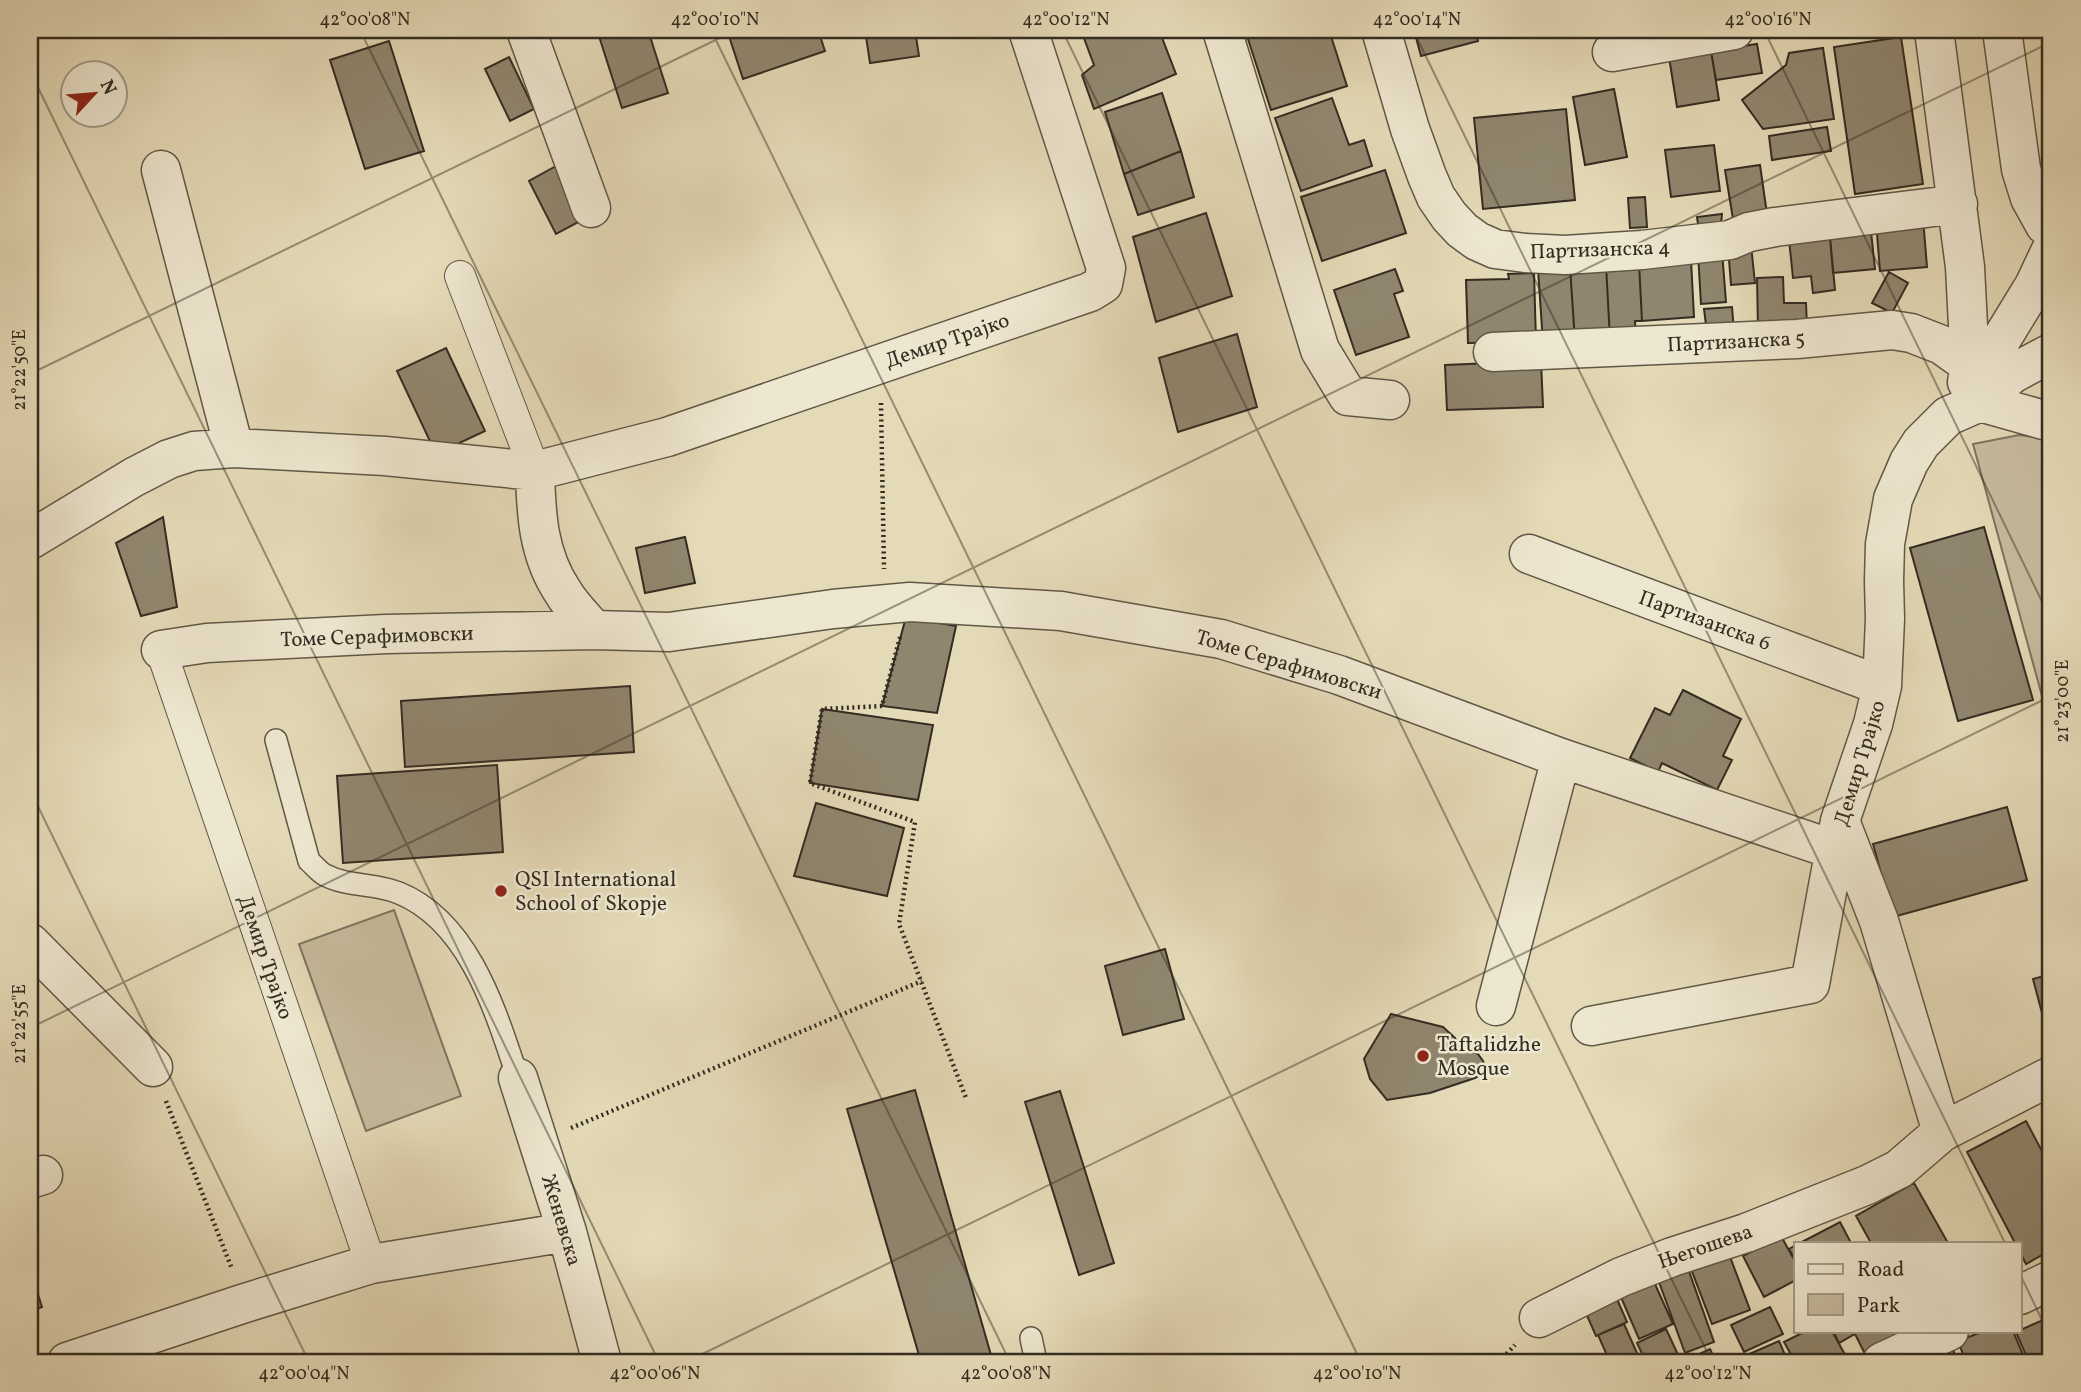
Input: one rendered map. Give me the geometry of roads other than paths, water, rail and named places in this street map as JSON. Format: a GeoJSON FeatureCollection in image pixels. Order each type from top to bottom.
{"type":"FeatureCollection","features":[{"type":"Feature","properties":{"kind":"street"},"geometry":{"type":"LineString","coordinates":[[526,30],[591,208]]}},
{"type":"Feature","properties":{"kind":"street","name":"Демир Трајко"},"geometry":{"type":"LineString","coordinates":[[30,540],[134,477],[169,459],[194,451],[234,448],[385,456],[535,471],[667,437],[1090,292],[1103,284],[1106,268],[1028,30]]}},
{"type":"Feature","properties":{"kind":"street"},"geometry":{"type":"LineString","coordinates":[[1222,30],[1320,350],[1348,396],[1391,400]]}},
{"type":"Feature","properties":{"kind":"street","name":"Партизанска 4"},"geometry":{"type":"LineString","coordinates":[[1381,30],[1410,130],[1436,197],[1462,230],[1495,249],[1565,255],[1642,250],[1730,240],[1749,232],[1775,227],[1958,204]]}},
{"type":"Feature","properties":{"kind":"street"},"geometry":{"type":"LineString","coordinates":[[1612,52],[1734,30]]}},
{"type":"Feature","properties":{"kind":"street"},"geometry":{"type":"LineString","coordinates":[[1934,30],[1965,267],[1970,365],[1964,409]]}},
{"type":"Feature","properties":{"kind":"street"},"geometry":{"type":"LineString","coordinates":[[2002,30],[2021,169],[2029,198],[2045,225],[2051,227]]}},
{"type":"Feature","properties":{"kind":"street"},"geometry":{"type":"LineString","coordinates":[[161,170],[234,448]]}},
{"type":"Feature","properties":{"kind":"street"},"geometry":{"type":"LineString","coordinates":[[1964,409],[2034,286],[2051,250]]}},
{"type":"Feature","properties":{"kind":"street"},"geometry":{"type":"LineString","coordinates":[[460,276],[535,471],[536,516],[542,549],[563,593],[594,630]]}},
{"type":"Feature","properties":{"kind":"street","name":"Партизанска 5"},"geometry":{"type":"LineString","coordinates":[[1493,352],[1797,339],[1892,330],[1911,333],[1942,345],[1970,365]]}},
{"type":"Feature","properties":{"kind":"street","name":"Демир Трајко"},"geometry":{"type":"LineString","coordinates":[[1591,1026],[1810,985],[1837,836],[1873,724],[1882,686],[1885,544],[1893,499],[1909,462],[1922,443],[2012,373],[2051,353]]}},
{"type":"Feature","properties":{"kind":"street"},"geometry":{"type":"LineString","coordinates":[[1964,409],[2051,422]]}},
{"type":"Feature","properties":{"kind":"street","name":"Партизанска 6"},"geometry":{"type":"LineString","coordinates":[[1529,554],[1882,686]]}},
{"type":"Feature","properties":{"kind":"street","name":"Томе Серафимовски"},"geometry":{"type":"LineString","coordinates":[[161,650],[207,643],[386,634],[594,630],[669,632],[834,609],[897,604],[1061,611],[1220,639],[1339,675],[1561,758],[1837,836]]}},
{"type":"Feature","properties":{"kind":"street","name":"Демир Трајко"},"geometry":{"type":"LineString","coordinates":[[161,650],[371,1264]]}},
{"type":"Feature","properties":{"kind":"street"},"geometry":{"type":"LineString","coordinates":[[1496,1006],[1561,758]]}},
{"type":"Feature","properties":{"kind":"street"},"geometry":{"type":"LineString","coordinates":[[1837,836],[1878,921],[1942,1132]]}},
{"type":"Feature","properties":{"kind":"street"},"geometry":{"type":"LineString","coordinates":[[30,943],[153,1068]]}},
{"type":"Feature","properties":{"kind":"street","name":"Његошева"},"geometry":{"type":"LineString","coordinates":[[1539,1318],[1621,1277],[1746,1233],[1867,1185],[1899,1169],[1942,1132],[2047,1078],[2051,1086]]}},
{"type":"Feature","properties":{"kind":"street","name":"Женевска"},"geometry":{"type":"LineString","coordinates":[[518,1079],[567,1232],[602,1362]]}},
{"type":"Feature","properties":{"kind":"street"},"geometry":{"type":"LineString","coordinates":[[67,1362],[371,1264],[567,1232]]}},
{"type":"Feature","properties":{"kind":"street"},"geometry":{"type":"LineString","coordinates":[[2022,1295],[2051,1280]]}},
{"type":"Feature","properties":{"kind":"street"},"geometry":{"type":"LineString","coordinates":[[1882,1362],[1947,1332]]}},
{"type":"Feature","properties":{"kind":"lane"},"geometry":{"type":"LineString","coordinates":[[275,740],[309,861],[324,874],[343,881],[380,887],[413,900],[449,931],[479,974],[493,1004],[518,1079]]}},
{"type":"Feature","properties":{"kind":"lane"},"geometry":{"type":"LineString","coordinates":[[1031,1338],[1036,1362]]}},
{"type":"Feature","properties":{"kind":"place","name":"QSI International School of Skopje"},"geometry":{"type":"Point","coordinates":[501,891]}},
{"type":"Feature","properties":{"kind":"place","name":"Taftalidzhe Mosque"},"geometry":{"type":"Point","coordinates":[1423,1056]}}]}
